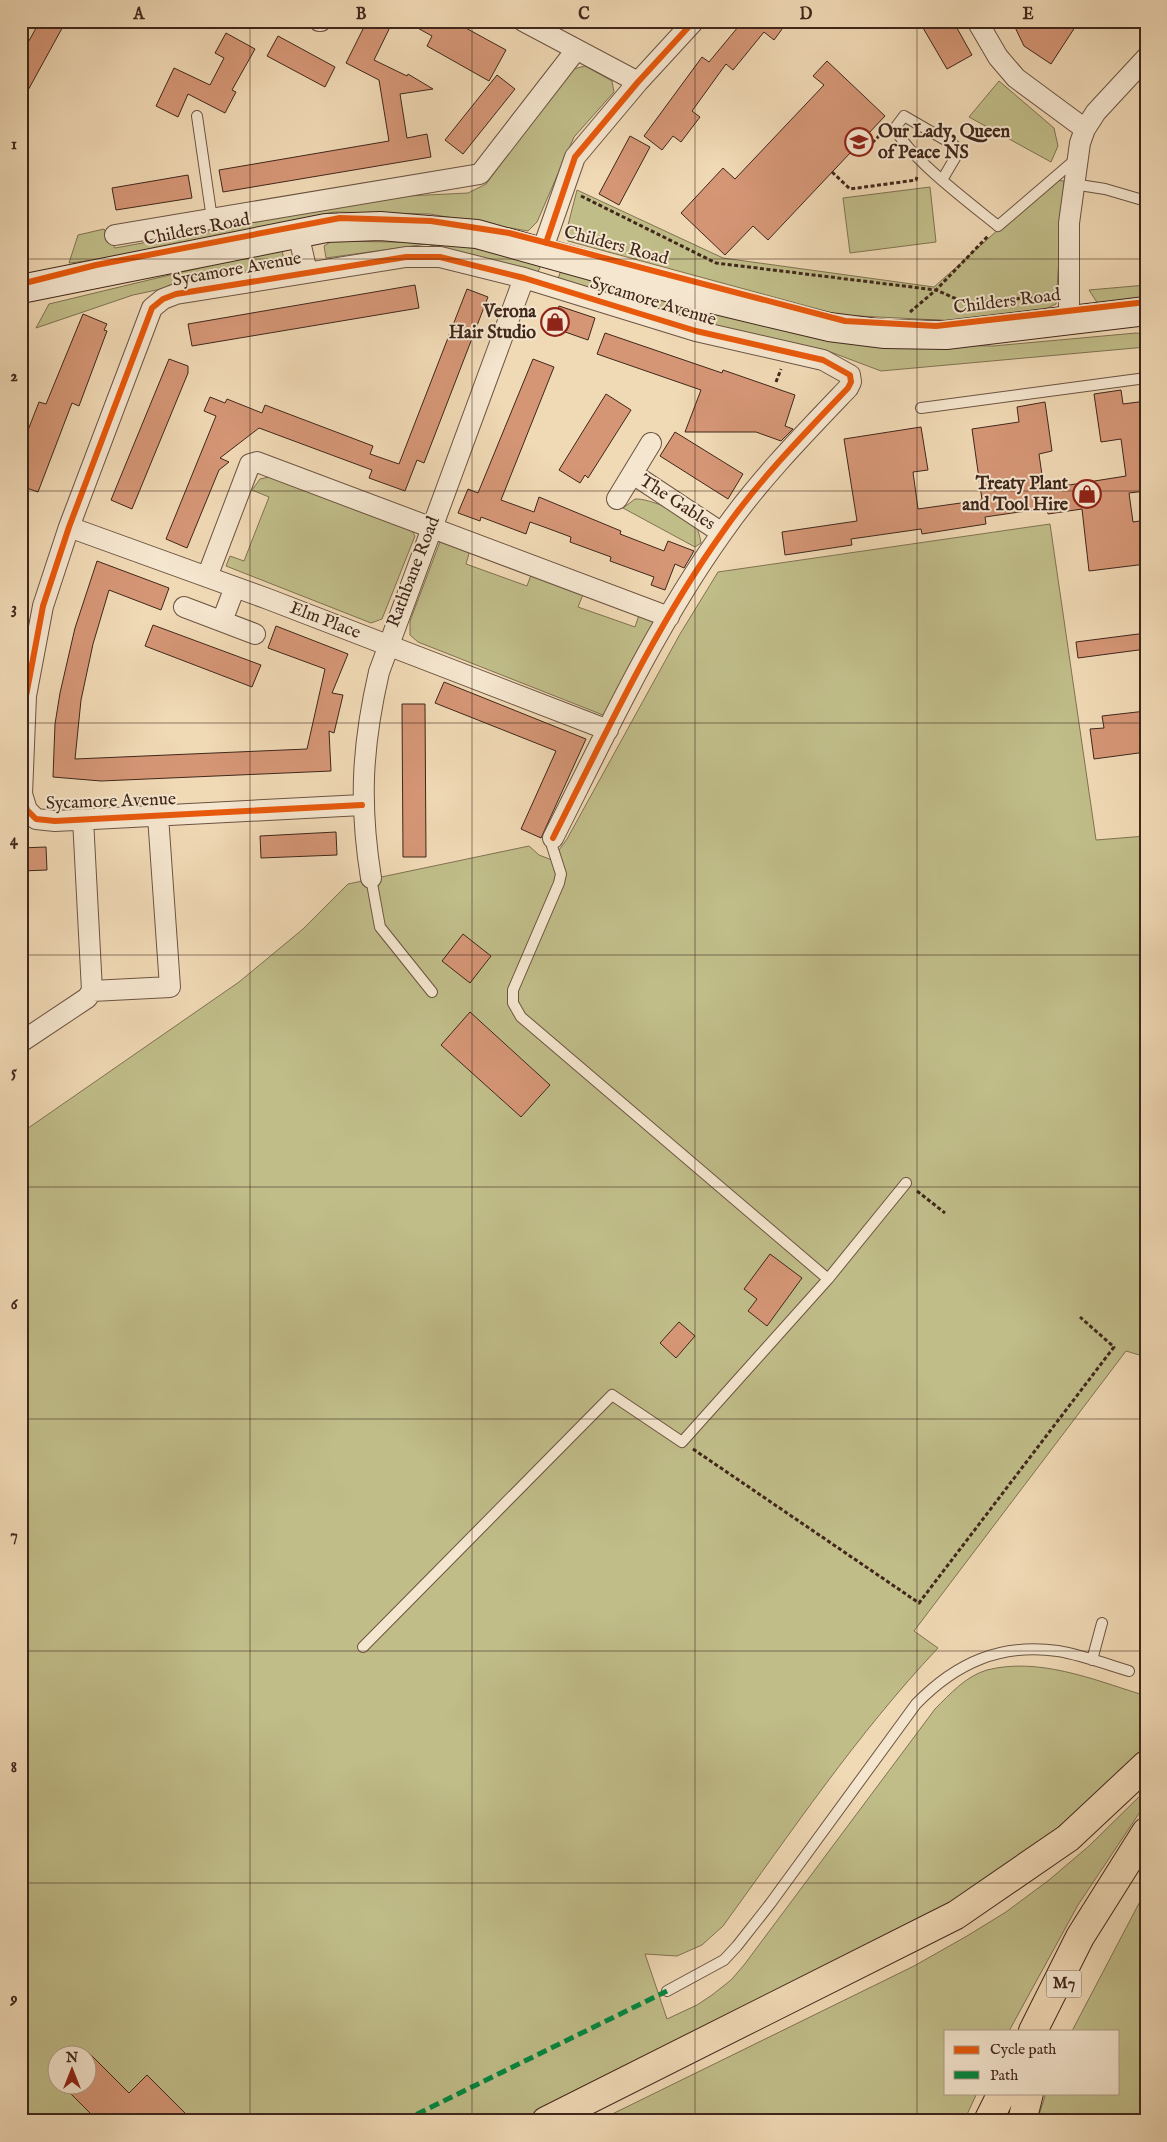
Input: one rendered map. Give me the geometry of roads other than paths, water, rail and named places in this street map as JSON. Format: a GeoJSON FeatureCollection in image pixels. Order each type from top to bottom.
{"type":"FeatureCollection","features":[{"type":"Feature","properties":{"kind":"highway"},"geometry":{"type":"LineString","coordinates":[[546,2121],[956,1915],[1068,1838],[1146,1764]]}},
{"type":"Feature","properties":{"kind":"highway"},"geometry":{"type":"LineString","coordinates":[[1034,2030],[1080,1937],[1146,1832]]}},
{"type":"Feature","properties":{"kind":"highway","name":"M7"},"geometry":{"type":"LineString","coordinates":[[1048,2030],[1080,1937]]}},
{"type":"Feature","properties":{"kind":"highway"},"geometry":{"type":"LineString","coordinates":[[988,2121],[1002,2094]]}},
{"type":"Feature","properties":{"kind":"highway"},"geometry":{"type":"LineString","coordinates":[[1022,2121],[1029,2094]]}},
{"type":"Feature","properties":{"kind":"main road","name":"Childers Road"},"geometry":{"type":"LineString","coordinates":[[21,289],[326,228],[380,226],[477,234],[703,297],[829,328],[885,334],[946,335],[1069,307],[1146,311]]}},
{"type":"Feature","properties":{"kind":"street"},"geometry":{"type":"LineString","coordinates":[[523,21],[638,82]]}},
{"type":"Feature","properties":{"kind":"street"},"geometry":{"type":"LineString","coordinates":[[542,251],[576,157],[638,82],[694,21]]}},
{"type":"Feature","properties":{"kind":"street"},"geometry":{"type":"LineString","coordinates":[[978,21],[998,57],[1016,78],[1085,129]]}},
{"type":"Feature","properties":{"kind":"street"},"geometry":{"type":"LineString","coordinates":[[115,235],[480,174],[576,50]]}},
{"type":"Feature","properties":{"kind":"street"},"geometry":{"type":"LineString","coordinates":[[1069,307],[1068,237],[1077,158],[1085,129],[1096,112],[1146,58]]}},
{"type":"Feature","properties":{"kind":"street"},"geometry":{"type":"LineString","coordinates":[[298,233],[306,272]]}},
{"type":"Feature","properties":{"kind":"street","name":"Sycamore Avenue"},"geometry":{"type":"LineString","coordinates":[[362,805],[83,819],[36,819],[27,810],[22,794],[24,714],[44,606],[69,526],[152,308],[157,303],[176,294],[306,272],[423,256],[460,261],[524,278],[696,331],[823,360],[850,375],[851,382],[784,456],[722,533]]}},
{"type":"Feature","properties":{"kind":"street","name":"Rathbane Road"},"geometry":{"type":"LineString","coordinates":[[371,878],[362,805],[366,736],[379,672],[387,645],[524,278]]}},
{"type":"Feature","properties":{"kind":"street"},"geometry":{"type":"LineString","coordinates":[[696,331],[703,297]]}},
{"type":"Feature","properties":{"kind":"street","name":"The Gables"},"geometry":{"type":"LineString","coordinates":[[617,500],[650,443]]}},
{"type":"Feature","properties":{"kind":"street"},"geometry":{"type":"LineString","coordinates":[[207,577],[250,464],[258,462],[669,617]]}},
{"type":"Feature","properties":{"kind":"street","name":"The Gables"},"geometry":{"type":"LineString","coordinates":[[633,474],[722,533]]}},
{"type":"Feature","properties":{"kind":"street","name":"Elm Place"},"geometry":{"type":"LineString","coordinates":[[69,526],[235,587],[608,730]]}},
{"type":"Feature","properties":{"kind":"street"},"geometry":{"type":"LineString","coordinates":[[553,838],[669,617],[722,533]]}},
{"type":"Feature","properties":{"kind":"street"},"geometry":{"type":"LineString","coordinates":[[222,621],[235,587]]}},
{"type":"Feature","properties":{"kind":"street"},"geometry":{"type":"LineString","coordinates":[[184,607],[255,634]]}},
{"type":"Feature","properties":{"kind":"street"},"geometry":{"type":"LineString","coordinates":[[92,992],[170,987],[158,816]]}},
{"type":"Feature","properties":{"kind":"street"},"geometry":{"type":"LineString","coordinates":[[21,1042],[88,998],[92,992],[83,819]]}},
{"type":"Feature","properties":{"kind":"lane"},"geometry":{"type":"LineString","coordinates":[[197,116],[212,219]]}},
{"type":"Feature","properties":{"kind":"lane"},"geometry":{"type":"LineString","coordinates":[[942,180],[955,158],[954,146],[904,116],[895,128],[900,138],[942,180],[998,226],[1077,158]]}},
{"type":"Feature","properties":{"kind":"lane"},"geometry":{"type":"LineString","coordinates":[[1073,184],[1105,188],[1146,201]]}},
{"type":"Feature","properties":{"kind":"lane"},"geometry":{"type":"LineString","coordinates":[[921,408],[1146,378]]}},
{"type":"Feature","properties":{"kind":"lane"},"geometry":{"type":"LineString","coordinates":[[553,838],[552,846],[561,874],[513,990],[513,1003],[521,1017],[828,1279]]}},
{"type":"Feature","properties":{"kind":"lane"},"geometry":{"type":"LineString","coordinates":[[371,878],[380,926],[432,992]]}},
{"type":"Feature","properties":{"kind":"lane"},"geometry":{"type":"LineString","coordinates":[[363,1647],[612,1395],[682,1442],[828,1279],[906,1183]]}},
{"type":"Feature","properties":{"kind":"lane"},"geometry":{"type":"LineString","coordinates":[[1092,1660],[1102,1623]]}},
{"type":"Feature","properties":{"kind":"lane"},"geometry":{"type":"LineString","coordinates":[[667,1992],[724,1960],[737,1946],[916,1704],[952,1672],[1000,1652],[1058,1651],[1129,1671]]}},
{"type":"Feature","properties":{"kind":"place","name":"Our Lady, Queen of Peace NS"},"geometry":{"type":"Point","coordinates":[859,142]}},
{"type":"Feature","properties":{"kind":"place","name":"Verona Hair Studio"},"geometry":{"type":"Point","coordinates":[555,322]}},
{"type":"Feature","properties":{"kind":"place","name":"Treaty Plant and Tool Hire"},"geometry":{"type":"Point","coordinates":[1087,494]}}]}
